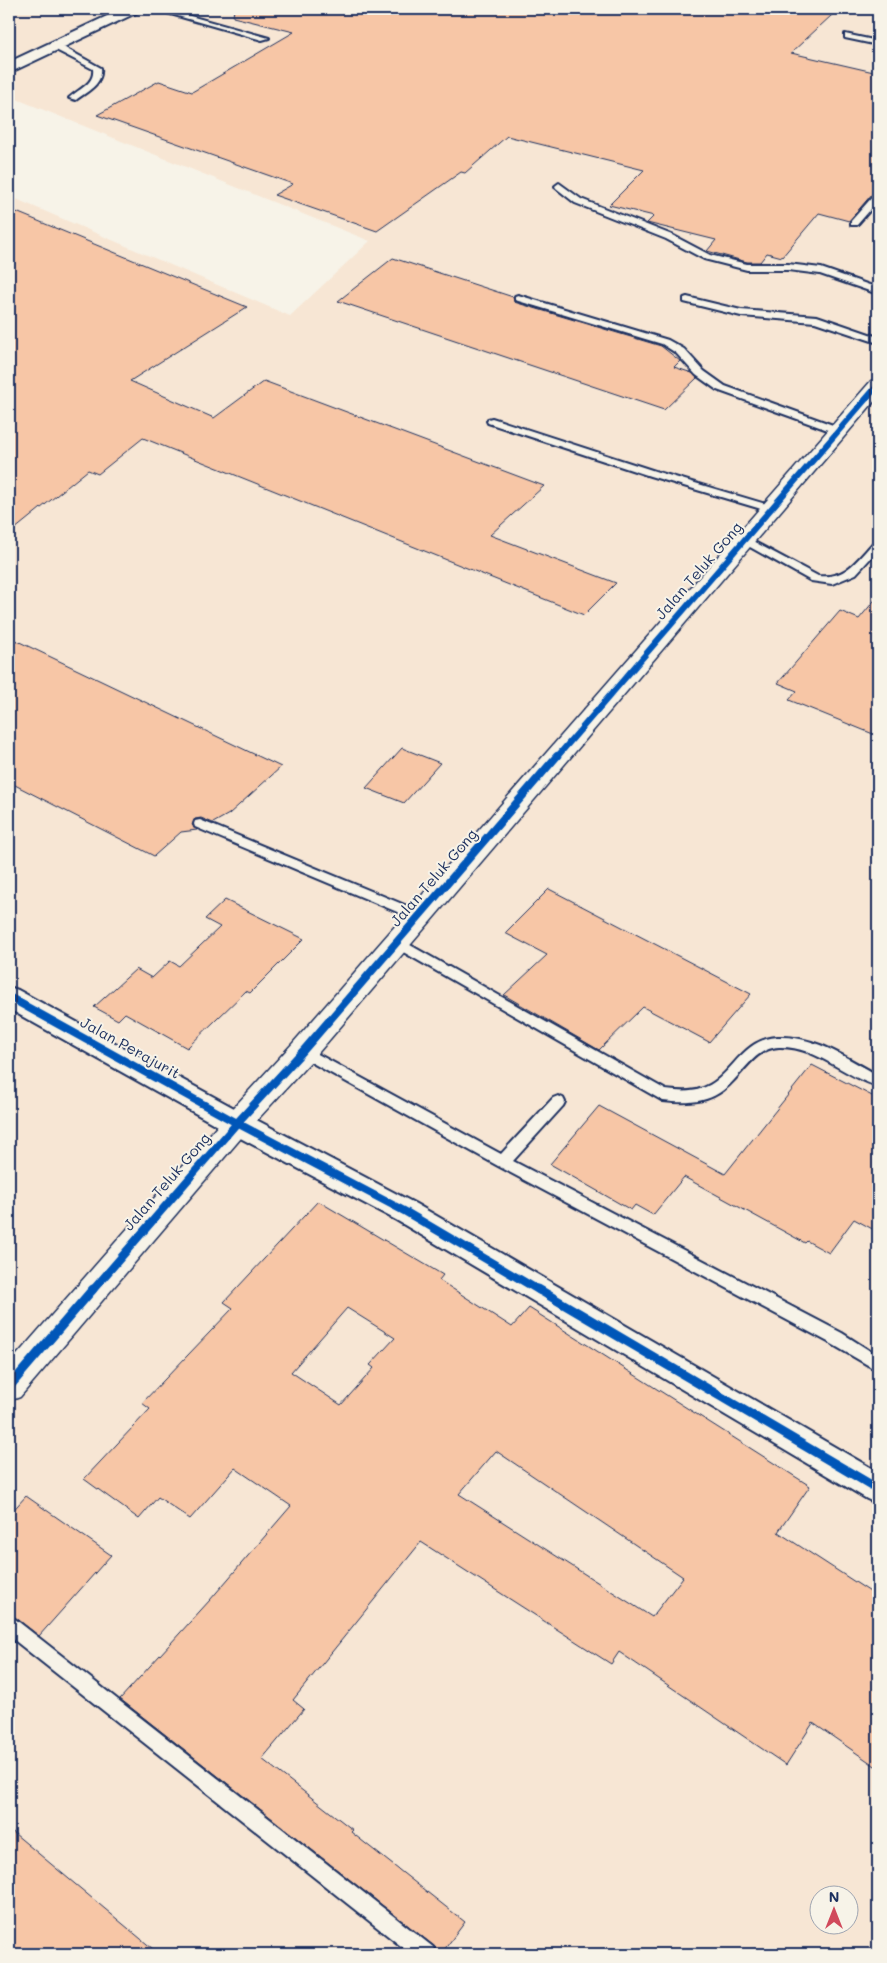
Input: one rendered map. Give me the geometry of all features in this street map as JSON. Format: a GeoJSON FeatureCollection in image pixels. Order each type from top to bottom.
{"type":"FeatureCollection","features":[{"type":"Feature","properties":{"kind":"street"},"geometry":{"type":"LineString","coordinates":[[9,68],[133,9]]}},
{"type":"Feature","properties":{"kind":"street","name":"Jalan Teluk Gong"},"geometry":{"type":"LineString","coordinates":[[9,1387],[237,1123],[304,1051],[878,385]]}},
{"type":"Feature","properties":{"kind":"street","name":"Jalan Perajurit"},"geometry":{"type":"LineString","coordinates":[[9,997],[237,1123],[406,1212],[878,1489]]}},
{"type":"Feature","properties":{"kind":"lane"},"geometry":{"type":"LineString","coordinates":[[157,9],[265,38]]}},
{"type":"Feature","properties":{"kind":"lane"},"geometry":{"type":"LineString","coordinates":[[848,36],[878,44]]}},
{"type":"Feature","properties":{"kind":"lane"},"geometry":{"type":"LineString","coordinates":[[55,46],[97,68],[98,75],[94,83],[73,98]]}},
{"type":"Feature","properties":{"kind":"lane"},"geometry":{"type":"LineString","coordinates":[[559,186],[578,201],[669,237],[707,257],[747,267],[793,267],[821,271],[878,291]]}},
{"type":"Feature","properties":{"kind":"lane"},"geometry":{"type":"LineString","coordinates":[[854,223],[878,196]]}},
{"type":"Feature","properties":{"kind":"lane"},"geometry":{"type":"LineString","coordinates":[[518,298],[665,342],[680,352],[720,388],[840,431]]}},
{"type":"Feature","properties":{"kind":"lane"},"geometry":{"type":"LineString","coordinates":[[687,300],[741,313],[818,319],[878,340]]}},
{"type":"Feature","properties":{"kind":"lane"},"geometry":{"type":"LineString","coordinates":[[492,421],[654,474],[772,509]]}},
{"type":"Feature","properties":{"kind":"lane"},"geometry":{"type":"LineString","coordinates":[[746,540],[815,579],[832,581],[852,572],[878,544]]}},
{"type":"Feature","properties":{"kind":"lane"},"geometry":{"type":"LineString","coordinates":[[200,824],[419,916]]}},
{"type":"Feature","properties":{"kind":"lane"},"geometry":{"type":"LineString","coordinates":[[396,942],[663,1095],[677,1097],[703,1094],[718,1087],[759,1046],[779,1042],[810,1048],[878,1081]]}},
{"type":"Feature","properties":{"kind":"lane"},"geometry":{"type":"LineString","coordinates":[[304,1051],[503,1162],[836,1338],[878,1364]]}},
{"type":"Feature","properties":{"kind":"lane"},"geometry":{"type":"LineString","coordinates":[[503,1162],[558,1102]]}},
{"type":"Feature","properties":{"kind":"lane"},"geometry":{"type":"LineString","coordinates":[[9,1625],[426,1954]]}},
{"type":"Feature","properties":{"kind":"shaded area"},"geometry":{"type":"Polygon","coordinates":[[[9,9],[878,9],[878,1954],[9,1954],[9,196],[290,316],[370,241],[9,96],[9,9]]]}},
{"type":"Feature","properties":{"kind":"building"},"geometry":{"type":"Polygon","coordinates":[[[234,9],[803,9],[832,15],[791,53],[878,73],[878,187],[849,221],[819,213],[782,257],[767,253],[760,262],[747,262],[707,251],[716,240],[647,223],[654,216],[609,205],[644,170],[507,136],[465,173],[461,172],[377,231],[274,195],[293,184],[97,115],[159,81],[192,92],[294,32],[233,17],[234,9]]]}},
{"type":"Feature","properties":{"kind":"building"},"geometry":{"type":"Polygon","coordinates":[[[9,209],[247,307],[130,381],[214,418],[264,381],[544,486],[490,535],[616,583],[584,615],[143,438],[98,474],[88,470],[9,534],[9,209]]]}},
{"type":"Feature","properties":{"kind":"building"},"geometry":{"type":"Polygon","coordinates":[[[393,258],[513,297],[514,302],[661,346],[680,361],[674,367],[692,373],[697,378],[664,410],[338,301],[393,258]]]}},
{"type":"Feature","properties":{"kind":"building"},"geometry":{"type":"Polygon","coordinates":[[[878,596],[878,736],[789,700],[797,691],[778,683],[840,611],[859,619],[878,596]]]}},
{"type":"Feature","properties":{"kind":"building"},"geometry":{"type":"Polygon","coordinates":[[[9,637],[281,767],[229,814],[213,823],[201,818],[195,819],[192,825],[197,830],[181,832],[154,856],[9,782],[9,637]]]}},
{"type":"Feature","properties":{"kind":"building"},"geometry":{"type":"Polygon","coordinates":[[[402,748],[440,763],[404,803],[366,788],[402,748]]]}},
{"type":"Feature","properties":{"kind":"building"},"geometry":{"type":"Polygon","coordinates":[[[549,889],[751,994],[709,1042],[643,1007],[599,1050],[504,995],[547,955],[505,933],[549,889]]]}},
{"type":"Feature","properties":{"kind":"building"},"geometry":{"type":"Polygon","coordinates":[[[225,900],[304,939],[250,993],[246,991],[187,1048],[125,1013],[118,1020],[94,1007],[136,969],[152,978],[170,961],[179,966],[220,927],[205,919],[225,900]]]}},
{"type":"Feature","properties":{"kind":"building"},"geometry":{"type":"Polygon","coordinates":[[[812,1065],[878,1099],[878,1232],[854,1219],[829,1253],[807,1241],[805,1243],[684,1177],[653,1215],[635,1205],[631,1210],[550,1164],[599,1106],[725,1174],[812,1065]]]}},
{"type":"Feature","properties":{"kind":"building"},"geometry":{"type":"Polygon","coordinates":[[[318,1201],[443,1275],[439,1280],[512,1327],[529,1308],[810,1486],[778,1532],[878,1597],[878,1768],[813,1723],[786,1765],[619,1652],[611,1664],[421,1542],[293,1700],[304,1709],[262,1759],[353,1830],[351,1832],[465,1922],[441,1954],[438,1954],[434,1946],[120,1699],[210,1600],[291,1506],[235,1468],[190,1519],[158,1497],[139,1519],[84,1479],[150,1409],[142,1403],[233,1308],[224,1302],[318,1201]],[[347,1308],[291,1372],[341,1405],[374,1368],[370,1365],[395,1338],[347,1308]],[[496,1451],[459,1494],[652,1617],[683,1577],[496,1451]]]}},
{"type":"Feature","properties":{"kind":"building"},"geometry":{"type":"Polygon","coordinates":[[[26,1496],[111,1555],[39,1636],[16,1618],[9,1615],[9,1515],[26,1496]]]}},
{"type":"Feature","properties":{"kind":"building"},"geometry":{"type":"Polygon","coordinates":[[[9,1829],[159,1954],[9,1954],[9,1829]]]}},
{"type":"Feature","properties":{"kind":"cycle path"},"geometry":{"type":"LineString","coordinates":[[9,1387],[237,1123],[303,1051],[878,385]]}},
{"type":"Feature","properties":{"kind":"cycle path"},"geometry":{"type":"LineString","coordinates":[[9,997],[237,1123],[406,1212],[878,1489]]}}]}
